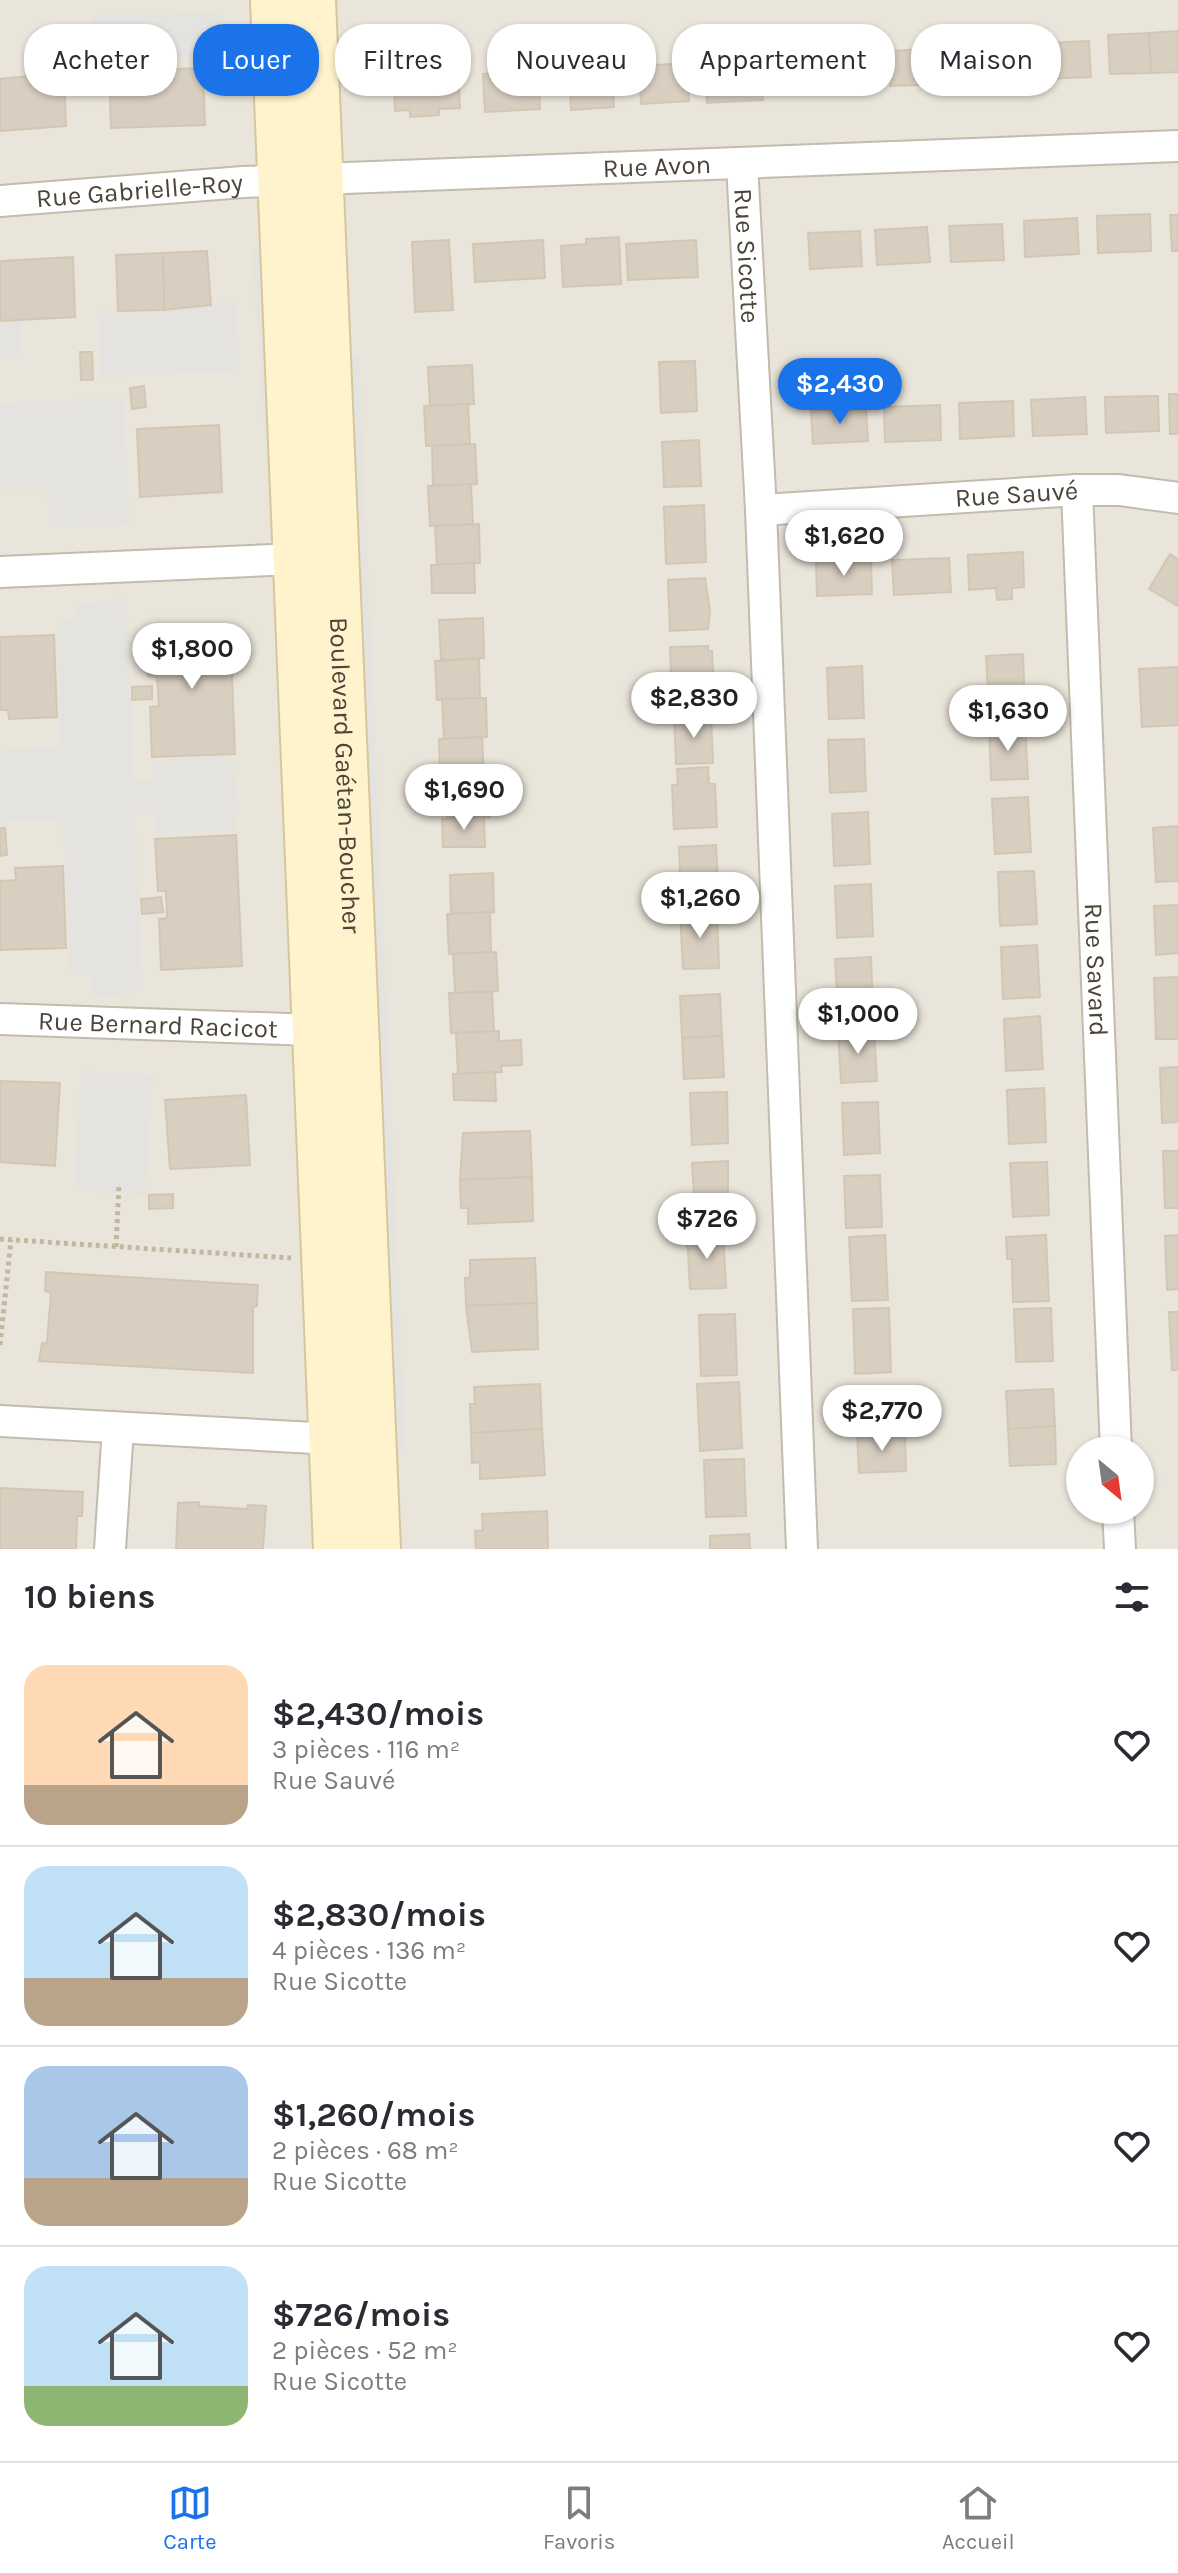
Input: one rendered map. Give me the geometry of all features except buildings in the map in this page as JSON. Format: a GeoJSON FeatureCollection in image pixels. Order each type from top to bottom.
{"type":"FeatureCollection","features":[{"type":"Feature","properties":{"kind":"main road","name":"Boulevard Gaétan-Boucher"},"geometry":{"type":"LineString","coordinates":[[273,0],[300,180],[378,1549]]}},
{"type":"Feature","properties":{"kind":"main road","name":"Boulevard Gaétan-Boucher"},"geometry":{"type":"LineString","coordinates":[[313,0],[300,180],[295,559],[336,1549]]}},
{"type":"Feature","properties":{"kind":"street","name":"Rue Avon"},"geometry":{"type":"LineString","coordinates":[[300,180],[1178,146]]}},
{"type":"Feature","properties":{"kind":"street","name":"Rue Sicotte"},"geometry":{"type":"LineString","coordinates":[[742,164],[761,510],[802,1549]]}},
{"type":"Feature","properties":{"kind":"street","name":"Rue Gabrielle-Roy"},"geometry":{"type":"LineString","coordinates":[[0,201],[300,180]]}},
{"type":"Feature","properties":{"kind":"street","name":"Rue Sauvé"},"geometry":{"type":"LineString","coordinates":[[761,510],[1077,490],[1119,490],[1178,498]]}},
{"type":"Feature","properties":{"kind":"street","name":"Rue Savard"},"geometry":{"type":"LineString","coordinates":[[1077,490],[1115,1436]]}},
{"type":"Feature","properties":{"kind":"street"},"geometry":{"type":"LineString","coordinates":[[0,572],[295,559]]}},
{"type":"Feature","properties":{"kind":"street","name":"Rue Bernard Racicot"},"geometry":{"type":"LineString","coordinates":[[0,1019],[315,1030]]}},
{"type":"Feature","properties":{"kind":"street"},"geometry":{"type":"LineString","coordinates":[[0,1421],[333,1439]]}},
{"type":"Feature","properties":{"kind":"street"},"geometry":{"type":"LineString","coordinates":[[110,1549],[118,1428]]}},
{"type":"Feature","properties":{"kind":"street"},"geometry":{"type":"LineString","coordinates":[[1119,1524],[1120,1549]]}},
{"type":"Feature","properties":{"kind":"path"},"geometry":{"type":"LineString","coordinates":[[116,1247],[119,1184]]}},
{"type":"Feature","properties":{"kind":"path"},"geometry":{"type":"LineString","coordinates":[[0,1239],[296,1259]]}},
{"type":"Feature","properties":{"kind":"path"},"geometry":{"type":"LineString","coordinates":[[0,1345],[11,1240]]}},
{"type":"Feature","properties":{"kind":"shaded area"},"geometry":{"type":"Polygon","coordinates":[[[0,0],[1178,0],[1178,1549],[0,1549],[0,0]]]}},
{"type":"Feature","properties":{"kind":"shaded area"},"geometry":{"type":"Polygon","coordinates":[[[220,12],[221,24],[193,24],[193,58],[177,59],[177,24],[93,24],[93,16],[220,12]]]}},
{"type":"Feature","properties":{"kind":"shaded area"},"geometry":{"type":"Polygon","coordinates":[[[252,248],[270,250],[281,486],[268,486],[252,248]]]}},
{"type":"Feature","properties":{"kind":"shaded area"},"geometry":{"type":"Polygon","coordinates":[[[236,303],[240,370],[99,378],[98,312],[236,303]]]}},
{"type":"Feature","properties":{"kind":"shaded area"},"geometry":{"type":"Polygon","coordinates":[[[21,320],[22,359],[0,360],[0,321],[21,320]]]}},
{"type":"Feature","properties":{"kind":"shaded area"},"geometry":{"type":"Polygon","coordinates":[[[359,357],[406,1455],[392,1456],[347,358],[359,357]]]}},
{"type":"Feature","properties":{"kind":"shaded area"},"geometry":{"type":"Polygon","coordinates":[[[124,398],[129,525],[50,528],[47,488],[0,489],[0,403],[124,398]]]}},
{"type":"Feature","properties":{"kind":"shaded area"},"geometry":{"type":"Polygon","coordinates":[[[126,599],[134,781],[153,780],[152,760],[231,755],[239,810],[234,811],[235,831],[156,834],[155,814],[135,814],[143,991],[93,998],[90,976],[70,975],[63,819],[0,822],[0,750],[60,747],[57,622],[77,620],[78,604],[126,599]]]}},
{"type":"Feature","properties":{"kind":"shaded area"},"geometry":{"type":"Polygon","coordinates":[[[81,1071],[153,1075],[145,1195],[74,1191],[81,1071]]]}}]}
